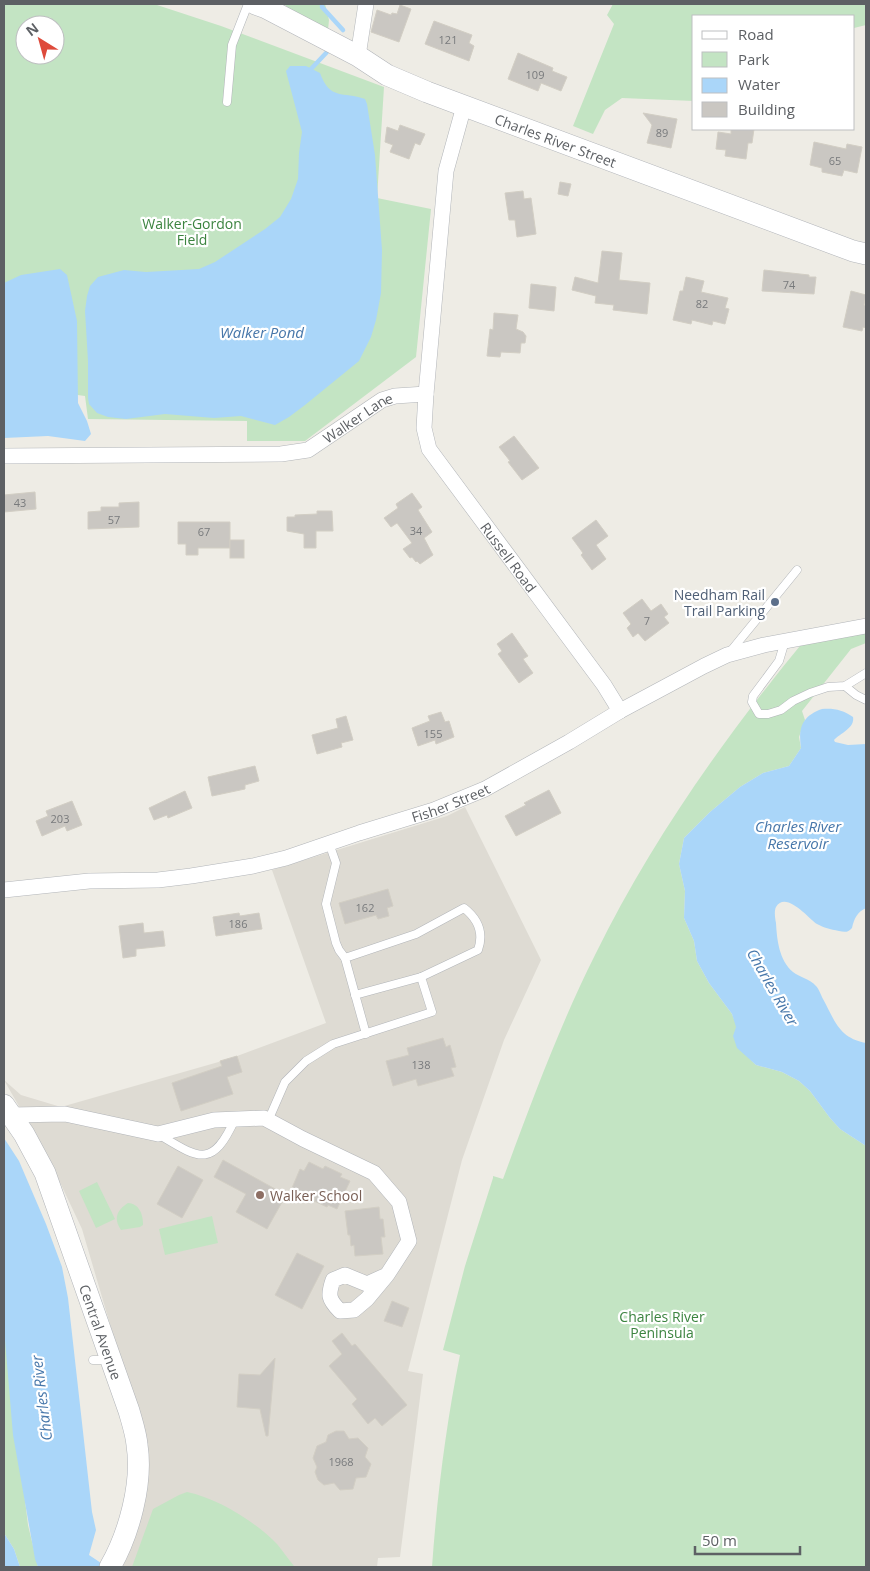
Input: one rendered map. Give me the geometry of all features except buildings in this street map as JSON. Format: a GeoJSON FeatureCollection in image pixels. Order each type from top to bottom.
{"type":"FeatureCollection","features":[{"type":"Feature","properties":{"kind":"street","name":"Charles River Street"},"geometry":{"type":"LineString","coordinates":[[255,4],[358,56],[387,75],[464,106],[853,251],[866,254]]}},
{"type":"Feature","properties":{"kind":"street"},"geometry":{"type":"LineString","coordinates":[[358,56],[366,4]]}},
{"type":"Feature","properties":{"kind":"street"},"geometry":{"type":"LineString","coordinates":[[426,394],[446,171],[464,106]]}},
{"type":"Feature","properties":{"kind":"street","name":"Walker Lane"},"geometry":{"type":"LineString","coordinates":[[4,456],[281,454],[308,450],[382,400],[395,396],[426,394]]}},
{"type":"Feature","properties":{"kind":"street","name":"Russell Road"},"geometry":{"type":"LineString","coordinates":[[426,394],[424,428],[429,449],[604,685],[620,711]]}},
{"type":"Feature","properties":{"kind":"street","name":"Fisher Street"},"geometry":{"type":"LineString","coordinates":[[4,890],[89,881],[158,880],[270,863],[434,810],[479,792],[553,752],[620,711],[727,655],[764,645],[866,626]]}},
{"type":"Feature","properties":{"kind":"street"},"geometry":{"type":"LineString","coordinates":[[8,1110],[65,1114],[158,1134],[214,1120],[264,1118],[374,1173],[399,1202],[409,1241],[387,1275]]}},
{"type":"Feature","properties":{"kind":"street","name":"Central Avenue"},"geometry":{"type":"LineString","coordinates":[[8,1110],[24,1134],[45,1173],[102,1360],[129,1411],[138,1446],[134,1506],[113,1562]]}},
{"type":"Feature","properties":{"kind":"lane"},"geometry":{"type":"LineString","coordinates":[[226,102],[232,45],[248,4]]}},
{"type":"Feature","properties":{"kind":"lane"},"geometry":{"type":"LineString","coordinates":[[727,655],[797,570]]}},
{"type":"Feature","properties":{"kind":"lane"},"geometry":{"type":"LineString","coordinates":[[785,641],[779,661],[753,696],[752,702],[759,714],[768,714],[781,710],[810,693],[845,686],[866,673]]}},
{"type":"Feature","properties":{"kind":"lane"},"geometry":{"type":"LineString","coordinates":[[845,686],[866,700]]}},
{"type":"Feature","properties":{"kind":"lane"},"geometry":{"type":"LineString","coordinates":[[329,843],[336,863],[326,904],[336,943],[345,958],[366,1034]]}},
{"type":"Feature","properties":{"kind":"lane"},"geometry":{"type":"LineString","coordinates":[[345,958],[416,934],[464,908],[479,924],[481,941],[478,950],[421,977],[355,995]]}},
{"type":"Feature","properties":{"kind":"lane"},"geometry":{"type":"LineString","coordinates":[[268,1121],[285,1082],[306,1061],[333,1044],[432,1012],[421,977]]}},
{"type":"Feature","properties":{"kind":"lane"},"geometry":{"type":"LineString","coordinates":[[158,1134],[189,1153],[204,1155],[213,1151],[227,1137],[235,1119]]}},
{"type":"Feature","properties":{"kind":"shaded area","name":"Walker School"},"geometry":{"type":"Polygon","coordinates":[[[465,807],[541,960],[504,1040],[462,1160],[408,1371],[423,1374],[400,1557],[378,1558],[377,1567],[114,1567],[132,1535],[127,1382],[82,1229],[49,1159],[4,1080],[21,1095],[61,1107],[229,1059],[326,1023],[272,870],[447,816],[465,807]]]}},
{"type":"Feature","properties":{"kind":"green space","name":"Walker-Gordon Field"},"geometry":{"type":"Polygon","coordinates":[[[4,4],[154,4],[221,26],[384,87],[377,198],[431,209],[416,357],[305,441],[247,441],[247,421],[88,419],[85,396],[4,385],[4,4]]]}},
{"type":"Feature","properties":{"kind":"green space"},"geometry":{"type":"Polygon","coordinates":[[[284,4],[325,4],[329,20],[328,30],[298,17],[284,4]]]}},
{"type":"Feature","properties":{"kind":"green space"},"geometry":{"type":"Polygon","coordinates":[[[613,4],[866,4],[866,25],[855,28],[855,15],[692,15],[692,101],[622,98],[605,110],[593,134],[573,126],[614,24],[607,15],[613,4]]]}},
{"type":"Feature","properties":{"kind":"green space","name":"Charles River Peninsula"},"geometry":{"type":"Polygon","coordinates":[[[866,630],[866,643],[851,649],[802,711],[805,720],[799,737],[801,748],[789,766],[763,773],[740,787],[710,812],[684,838],[679,864],[685,891],[684,918],[694,941],[697,961],[709,983],[732,1014],[749,1058],[756,1065],[782,1072],[799,1081],[810,1091],[840,1129],[866,1146],[866,1567],[432,1567],[450,1408],[460,1355],[443,1350],[465,1266],[493,1176],[503,1179],[569,1010],[595,955],[640,871],[690,792],[745,715],[804,641],[866,630]]]}},
{"type":"Feature","properties":{"kind":"green space"},"geometry":{"type":"Polygon","coordinates":[[[97,1182],[115,1219],[96,1228],[79,1191],[97,1182]]]}},
{"type":"Feature","properties":{"kind":"green space"},"geometry":{"type":"Polygon","coordinates":[[[128,1203],[138,1208],[143,1225],[121,1230],[117,1222],[117,1215],[121,1208],[128,1203]]]}},
{"type":"Feature","properties":{"kind":"green space"},"geometry":{"type":"Polygon","coordinates":[[[212,1216],[218,1243],[165,1255],[159,1229],[212,1216]]]}},
{"type":"Feature","properties":{"kind":"green space"},"geometry":{"type":"Polygon","coordinates":[[[4,1328],[28,1525],[38,1567],[20,1567],[14,1549],[4,1533],[4,1328]]]}},
{"type":"Feature","properties":{"kind":"green space"},"geometry":{"type":"Polygon","coordinates":[[[187,1492],[223,1505],[247,1519],[277,1544],[294,1566],[297,1567],[132,1567],[153,1509],[187,1492]]]}},
{"type":"Feature","properties":{"kind":"water","name":"Walker Pond"},"geometry":{"type":"Polygon","coordinates":[[[290,66],[306,66],[320,73],[328,88],[338,94],[365,99],[367,104],[375,155],[382,250],[381,293],[371,337],[359,361],[305,405],[275,425],[241,416],[214,418],[165,414],[126,419],[108,417],[97,413],[89,404],[88,398],[85,311],[90,286],[98,277],[124,270],[146,272],[199,269],[215,262],[280,217],[291,199],[298,179],[302,132],[286,71],[290,66]]]}},
{"type":"Feature","properties":{"kind":"water"},"geometry":{"type":"Polygon","coordinates":[[[60,269],[67,275],[77,321],[78,403],[91,434],[85,441],[48,436],[4,438],[4,283],[21,275],[60,269]]]}},
{"type":"Feature","properties":{"kind":"water","name":"Charles River Reservoir"},"geometry":{"type":"Polygon","coordinates":[[[822,709],[838,710],[853,717],[850,727],[834,740],[835,742],[848,745],[866,744],[866,908],[858,914],[852,928],[846,932],[820,925],[797,907],[786,902],[780,903],[776,907],[775,917],[780,949],[788,967],[795,974],[817,987],[835,1021],[844,1033],[857,1041],[866,1043],[866,1146],[840,1129],[810,1091],[799,1081],[782,1072],[756,1065],[737,1048],[733,1036],[736,1027],[732,1014],[709,983],[697,961],[694,941],[684,918],[685,891],[679,864],[684,838],[710,812],[740,787],[763,773],[789,766],[801,748],[800,734],[803,724],[810,715],[822,709]]]}},
{"type":"Feature","properties":{"kind":"water","name":"Charles River"},"geometry":{"type":"Polygon","coordinates":[[[4,1138],[19,1161],[62,1267],[68,1298],[92,1512],[96,1530],[89,1555],[107,1567],[38,1567],[35,1559],[13,1435],[4,1328],[4,1138]]]}},
{"type":"Feature","properties":{"kind":"water"},"geometry":{"type":"Polygon","coordinates":[[[4,1533],[14,1549],[20,1567],[4,1567],[4,1533]]]}},
{"type":"Feature","properties":{"kind":"waterway"},"geometry":{"type":"LineString","coordinates":[[322,4],[322,7],[343,30]]}},
{"type":"Feature","properties":{"kind":"waterway"},"geometry":{"type":"LineString","coordinates":[[311,69],[327,52]]}},
{"type":"Feature","properties":{"kind":"place","name":"Needham Rail Trail Parking"},"geometry":{"type":"Point","coordinates":[775,602]}},
{"type":"Feature","properties":{"kind":"place","name":"Walker School"},"geometry":{"type":"Point","coordinates":[260,1195]}}]}
